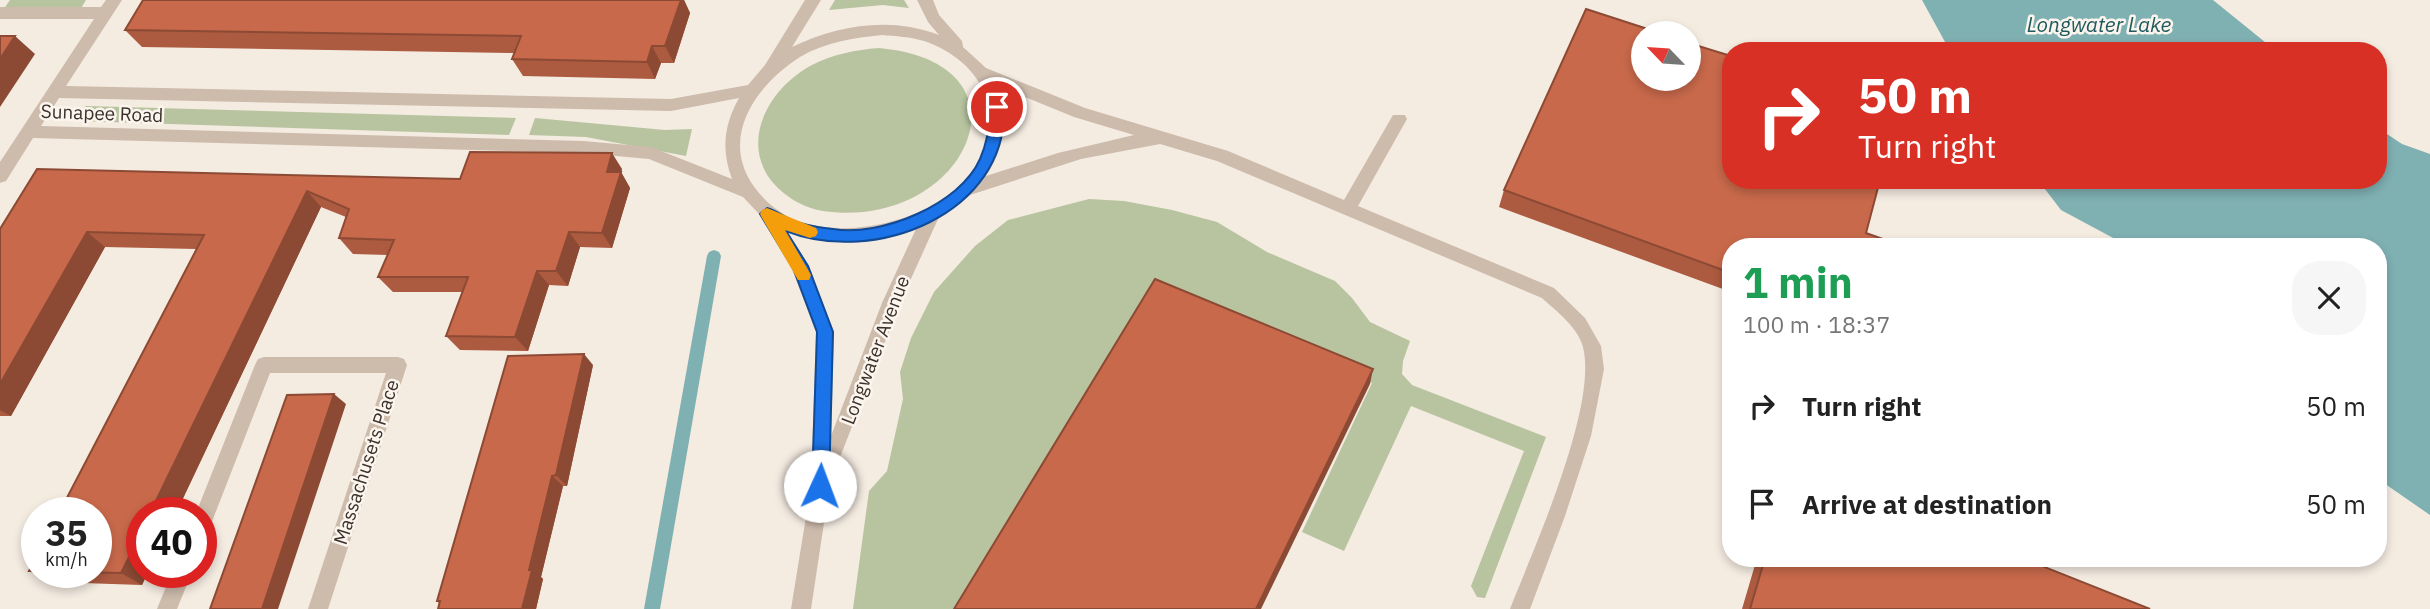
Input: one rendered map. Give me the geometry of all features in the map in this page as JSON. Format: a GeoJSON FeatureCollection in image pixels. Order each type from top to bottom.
{"type":"FeatureCollection","features":[{"type":"Feature","properties":{"kind":"street"},"geometry":{"type":"LineString","coordinates":[[0,4],[3,0]]}},
{"type":"Feature","properties":{"kind":"street"},"geometry":{"type":"LineString","coordinates":[[769,71],[813,0]]}},
{"type":"Feature","properties":{"kind":"street"},"geometry":{"type":"LineString","coordinates":[[925,0],[933,18],[985,74],[1080,113],[1222,156],[1548,293],[1576,319],[1593,347],[1595,374],[1581,443],[1520,609]]}},
{"type":"Feature","properties":{"kind":"street"},"geometry":{"type":"LineString","coordinates":[[0,13],[110,7]]}},
{"type":"Feature","properties":{"kind":"street"},"geometry":{"type":"LineString","coordinates":[[55,92],[110,7]]}},
{"type":"Feature","properties":{"kind":"street"},"geometry":{"type":"LineString","coordinates":[[968,58],[949,45],[930,37],[882,29],[826,39],[796,52],[769,71],[751,90],[736,114],[731,139],[733,164],[744,191],[767,214],[793,227],[836,236],[885,232],[911,225],[931,215],[963,191],[986,163],[997,125],[994,93],[985,74]]}},
{"type":"Feature","properties":{"kind":"street","name":"Sunapee Road"},"geometry":{"type":"LineString","coordinates":[[28,132],[55,92],[671,105],[751,90]]}},
{"type":"Feature","properties":{"kind":"street"},"geometry":{"type":"LineString","coordinates":[[1348,209],[1399,119]]}},
{"type":"Feature","properties":{"kind":"street"},"geometry":{"type":"LineString","coordinates":[[0,176],[28,132]]}},
{"type":"Feature","properties":{"kind":"street","name":"Sunapee Road"},"geometry":{"type":"LineString","coordinates":[[28,132],[596,148],[651,153],[744,191]]}},
{"type":"Feature","properties":{"kind":"street"},"geometry":{"type":"LineString","coordinates":[[963,191],[1050,159],[1114,143],[1163,138]]}},
{"type":"Feature","properties":{"kind":"street","name":"Longwater Avenue"},"geometry":{"type":"LineString","coordinates":[[767,214],[800,266],[825,332],[820,486],[801,609]]}},
{"type":"Feature","properties":{"kind":"street","name":"Longwater Avenue"},"geometry":{"type":"LineString","coordinates":[[820,486],[843,435],[891,303],[931,215]]}},
{"type":"Feature","properties":{"kind":"street","name":"Massachusets Place"},"geometry":{"type":"LineString","coordinates":[[212,497],[264,365],[398,365],[318,609]]}},
{"type":"Feature","properties":{"kind":"street"},"geometry":{"type":"LineString","coordinates":[[167,609],[176,588]]}},
{"type":"Feature","properties":{"kind":"green space"},"geometry":{"type":"Polygon","coordinates":[[[10,0],[86,0],[80,10],[3,10],[10,0]]]}},
{"type":"Feature","properties":{"kind":"green space"},"geometry":{"type":"Polygon","coordinates":[[[835,0],[904,0],[909,8],[883,5],[829,10],[835,0]]]}},
{"type":"Feature","properties":{"kind":"green space"},"geometry":{"type":"Polygon","coordinates":[[[879,48],[930,60],[960,83],[971,112],[966,143],[947,173],[915,196],[873,211],[823,211],[801,204],[775,185],[762,163],[758,146],[765,114],[784,86],[812,65],[845,53],[879,48]]]}},
{"type":"Feature","properties":{"kind":"green space"},"geometry":{"type":"Polygon","coordinates":[[[86,106],[516,118],[509,135],[77,121],[73,118],[74,114],[86,106]]]}},
{"type":"Feature","properties":{"kind":"green space"},"geometry":{"type":"Polygon","coordinates":[[[535,118],[665,130],[692,129],[686,156],[586,137],[529,135],[535,118]]]}},
{"type":"Feature","properties":{"kind":"green space"},"geometry":{"type":"Polygon","coordinates":[[[1089,199],[1124,201],[1217,222],[1267,252],[1335,281],[1370,322],[1410,341],[1402,374],[1412,385],[1546,437],[1485,598],[1477,597],[1471,586],[1524,451],[1411,406],[1344,551],[1302,532],[1372,383],[1155,293],[965,609],[853,609],[869,491],[887,471],[903,399],[900,372],[911,338],[934,292],[975,246],[1008,220],[1089,199]]]}},
{"type":"Feature","properties":{"kind":"water","name":"Longwater Lake"},"geometry":{"type":"Polygon","coordinates":[[[1922,0],[2213,0],[2265,42],[1945,42],[1922,0]]]}},
{"type":"Feature","properties":{"kind":"water"},"geometry":{"type":"Polygon","coordinates":[[[2387,134],[2402,144],[2430,154],[2430,515],[2387,485],[2387,238],[2113,238],[2061,210],[2045,189],[2387,189],[2387,134]]]}},
{"type":"Feature","properties":{"kind":"building"},"geometry":{"type":"Polygon","coordinates":[[[143,0],[681,0],[665,46],[652,46],[647,62],[512,59],[521,36],[125,30],[143,0]]]}},
{"type":"Feature","properties":{"kind":"building"},"geometry":{"type":"Polygon","coordinates":[[[1586,9],[1631,24],[1631,91],[1701,91],[1701,47],[1722,53],[1722,189],[1878,189],[1866,233],[1880,238],[1722,238],[1722,270],[1504,190],[1586,9]]]}},
{"type":"Feature","properties":{"kind":"building"},"geometry":{"type":"Polygon","coordinates":[[[0,36],[15,36],[0,59],[0,36]]]}},
{"type":"Feature","properties":{"kind":"building"},"geometry":{"type":"Polygon","coordinates":[[[470,152],[612,153],[607,172],[621,172],[602,233],[569,232],[556,271],[537,271],[515,337],[446,336],[468,277],[378,277],[394,240],[339,238],[349,209],[307,191],[158,497],[126,497],[126,563],[121,573],[112,573],[112,497],[67,497],[204,235],[87,232],[0,384],[0,229],[37,169],[460,179],[470,152]]]}},
{"type":"Feature","properties":{"kind":"building"},"geometry":{"type":"Polygon","coordinates":[[[1155,279],[1373,369],[1256,609],[954,609],[1155,279]]]}},
{"type":"Feature","properties":{"kind":"building"},"geometry":{"type":"Polygon","coordinates":[[[584,354],[556,475],[552,476],[529,570],[532,570],[522,609],[438,609],[440,601],[437,601],[508,356],[584,354]]]}},
{"type":"Feature","properties":{"kind":"building"},"geometry":{"type":"Polygon","coordinates":[[[334,394],[262,609],[210,609],[287,395],[334,394]]]}},
{"type":"Feature","properties":{"kind":"building"},"geometry":{"type":"Polygon","coordinates":[[[1762,567],[2045,567],[2150,609],[1750,609],[1762,567]]]}},
{"type":"Feature","properties":{"kind":"waterway"},"geometry":{"type":"LineString","coordinates":[[652,609],[714,256]]}},
{"type":"Feature","properties":{"kind":"slow traffic"},"geometry":{"type":"LineString","coordinates":[[804,275],[767,214],[810,232]]}},
{"type":"Feature","properties":{"kind":"route"},"geometry":{"type":"LineString","coordinates":[[820,486],[825,332],[800,266],[767,214],[793,227],[836,236],[860,236],[911,225],[950,202],[986,163],[994,143],[997,107]]}}]}
